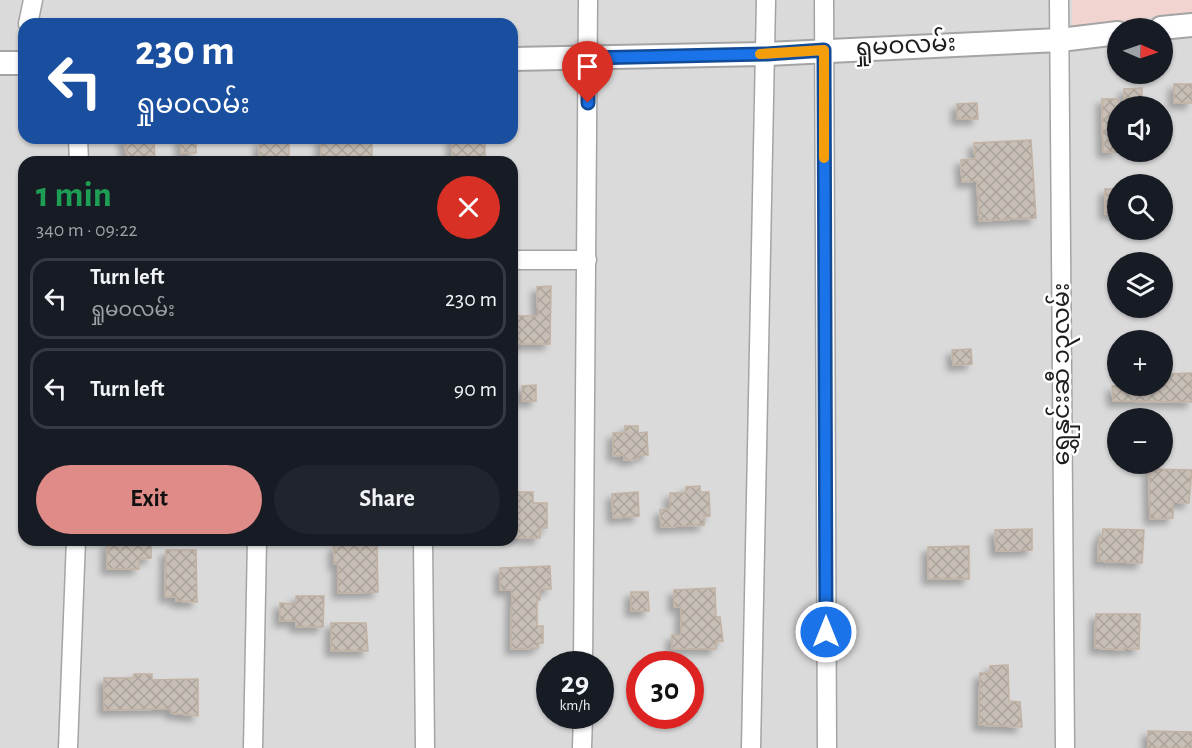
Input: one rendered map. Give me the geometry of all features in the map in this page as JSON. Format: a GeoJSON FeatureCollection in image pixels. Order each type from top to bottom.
{"type":"FeatureCollection","features":[{"type":"Feature","properties":{"kind":"street"},"geometry":{"type":"LineString","coordinates":[[29,18],[33,0]]}},
{"type":"Feature","properties":{"kind":"street"},"geometry":{"type":"LineString","coordinates":[[583,651],[588,0]]}},
{"type":"Feature","properties":{"kind":"street"},"geometry":{"type":"LineString","coordinates":[[751,748],[767,54],[766,0]]}},
{"type":"Feature","properties":{"kind":"street"},"geometry":{"type":"LineString","coordinates":[[824,0],[827,748]]}},
{"type":"Feature","properties":{"kind":"street","name":"ရွှေနှင်းဆီ ၁၃လမ်း"},"geometry":{"type":"LineString","coordinates":[[1059,0],[1065,748]]}},
{"type":"Feature","properties":{"kind":"street"},"geometry":{"type":"LineString","coordinates":[[1173,27],[1192,25]]}},
{"type":"Feature","properties":{"kind":"street","name":"ရှုမဝလမ်း"},"geometry":{"type":"LineString","coordinates":[[518,59],[767,54],[1060,40],[1107,34]]}},
{"type":"Feature","properties":{"kind":"street"},"geometry":{"type":"LineString","coordinates":[[518,260],[587,260]]}},
{"type":"Feature","properties":{"kind":"street"},"geometry":{"type":"LineString","coordinates":[[68,748],[76,546]]}},
{"type":"Feature","properties":{"kind":"street"},"geometry":{"type":"LineString","coordinates":[[253,748],[257,546]]}},
{"type":"Feature","properties":{"kind":"street"},"geometry":{"type":"LineString","coordinates":[[423,546],[425,748]]}},
{"type":"Feature","properties":{"kind":"street"},"geometry":{"type":"LineString","coordinates":[[582,729],[582,748]]}},
{"type":"Feature","properties":{"kind":"shaded area"},"geometry":{"type":"Polygon","coordinates":[[[0,0],[1192,0],[1192,748],[0,748],[0,0]]]}},
{"type":"Feature","properties":{"kind":"shaded area"},"geometry":{"type":"Polygon","coordinates":[[[1072,0],[1192,0],[1192,12],[1144,18],[1107,18],[1107,23],[1072,27],[1072,0]]]}},
{"type":"Feature","properties":{"kind":"building"},"geometry":{"type":"Polygon","coordinates":[[[1174,84],[1192,84],[1192,103],[1174,103],[1174,84]]]}},
{"type":"Feature","properties":{"kind":"building"},"geometry":{"type":"Polygon","coordinates":[[[1142,88],[1142,96],[1124,96],[1124,89],[1142,88]]]}},
{"type":"Feature","properties":{"kind":"building"},"geometry":{"type":"Polygon","coordinates":[[[1102,99],[1107,99],[1107,152],[1103,152],[1102,99]]]}},
{"type":"Feature","properties":{"kind":"building"},"geometry":{"type":"Polygon","coordinates":[[[977,103],[978,119],[957,119],[957,104],[977,103]]]}},
{"type":"Feature","properties":{"kind":"building"},"geometry":{"type":"Polygon","coordinates":[[[1031,140],[1036,218],[979,221],[977,181],[962,182],[961,160],[975,159],[974,143],[1031,140]]]}},
{"type":"Feature","properties":{"kind":"building"},"geometry":{"type":"Polygon","coordinates":[[[124,144],[154,144],[155,156],[127,156],[124,144]]]}},
{"type":"Feature","properties":{"kind":"building"},"geometry":{"type":"Polygon","coordinates":[[[181,144],[196,144],[196,153],[181,153],[181,144]]]}},
{"type":"Feature","properties":{"kind":"building"},"geometry":{"type":"Polygon","coordinates":[[[260,144],[289,144],[289,156],[259,156],[260,144]]]}},
{"type":"Feature","properties":{"kind":"building"},"geometry":{"type":"Polygon","coordinates":[[[321,144],[372,144],[372,156],[321,156],[321,144]]]}},
{"type":"Feature","properties":{"kind":"building"},"geometry":{"type":"Polygon","coordinates":[[[452,144],[485,144],[485,156],[452,156],[452,144]]]}},
{"type":"Feature","properties":{"kind":"building"},"geometry":{"type":"Polygon","coordinates":[[[1105,189],[1107,189],[1107,214],[1105,214],[1105,189]]]}},
{"type":"Feature","properties":{"kind":"building"},"geometry":{"type":"Polygon","coordinates":[[[551,286],[550,344],[518,344],[518,316],[538,316],[537,287],[551,286]]]}},
{"type":"Feature","properties":{"kind":"building"},"geometry":{"type":"Polygon","coordinates":[[[971,349],[972,364],[953,365],[952,350],[971,349]]]}},
{"type":"Feature","properties":{"kind":"building"},"geometry":{"type":"Polygon","coordinates":[[[1192,373],[1192,402],[1113,401],[1113,396],[1173,396],[1173,374],[1192,373]]]}},
{"type":"Feature","properties":{"kind":"building"},"geometry":{"type":"Polygon","coordinates":[[[536,385],[536,401],[522,401],[522,386],[536,385]]]}},
{"type":"Feature","properties":{"kind":"building"},"geometry":{"type":"Polygon","coordinates":[[[625,426],[638,426],[638,433],[647,432],[648,455],[638,455],[638,459],[624,460],[624,455],[613,456],[613,433],[625,433],[625,426]]]}},
{"type":"Feature","properties":{"kind":"building"},"geometry":{"type":"Polygon","coordinates":[[[1173,470],[1192,470],[1189,503],[1173,502],[1173,518],[1150,519],[1149,474],[1173,474],[1173,470]]]}},
{"type":"Feature","properties":{"kind":"building"},"geometry":{"type":"Polygon","coordinates":[[[700,486],[700,492],[709,492],[710,516],[704,516],[704,525],[661,527],[660,510],[670,509],[670,493],[686,493],[686,487],[700,486]]]}},
{"type":"Feature","properties":{"kind":"building"},"geometry":{"type":"Polygon","coordinates":[[[518,492],[533,492],[533,503],[547,503],[547,528],[540,528],[540,538],[518,538],[518,492]]]}},
{"type":"Feature","properties":{"kind":"building"},"geometry":{"type":"Polygon","coordinates":[[[638,492],[639,516],[613,518],[612,494],[638,492]]]}},
{"type":"Feature","properties":{"kind":"building"},"geometry":{"type":"Polygon","coordinates":[[[1032,529],[1032,550],[996,551],[995,530],[1032,529]]]}},
{"type":"Feature","properties":{"kind":"building"},"geometry":{"type":"Polygon","coordinates":[[[1103,529],[1144,530],[1142,563],[1098,561],[1099,537],[1102,537],[1103,529]]]}},
{"type":"Feature","properties":{"kind":"building"},"geometry":{"type":"Polygon","coordinates":[[[107,546],[151,546],[151,558],[139,559],[139,569],[107,569],[107,546]]]}},
{"type":"Feature","properties":{"kind":"building"},"geometry":{"type":"Polygon","coordinates":[[[334,546],[377,546],[378,592],[338,593],[338,564],[334,564],[334,546]]]}},
{"type":"Feature","properties":{"kind":"building"},"geometry":{"type":"Polygon","coordinates":[[[969,546],[969,579],[928,579],[928,547],[969,546]]]}},
{"type":"Feature","properties":{"kind":"building"},"geometry":{"type":"Polygon","coordinates":[[[166,550],[196,550],[197,602],[176,601],[177,597],[165,597],[166,550]]]}},
{"type":"Feature","properties":{"kind":"building"},"geometry":{"type":"Polygon","coordinates":[[[550,566],[551,589],[540,589],[540,600],[537,600],[537,626],[543,626],[543,643],[538,643],[538,648],[511,649],[512,590],[500,590],[500,568],[550,566]]]}},
{"type":"Feature","properties":{"kind":"building"},"geometry":{"type":"Polygon","coordinates":[[[715,588],[716,617],[720,617],[723,641],[716,641],[716,649],[672,649],[672,635],[681,635],[681,607],[674,607],[674,590],[715,588]]]}},
{"type":"Feature","properties":{"kind":"building"},"geometry":{"type":"Polygon","coordinates":[[[631,592],[648,592],[649,611],[631,611],[631,592]]]}},
{"type":"Feature","properties":{"kind":"building"},"geometry":{"type":"Polygon","coordinates":[[[296,596],[324,596],[323,627],[296,627],[296,621],[280,621],[280,603],[296,604],[296,596]]]}},
{"type":"Feature","properties":{"kind":"building"},"geometry":{"type":"Polygon","coordinates":[[[1096,614],[1140,614],[1139,649],[1095,648],[1096,614]]]}},
{"type":"Feature","properties":{"kind":"building"},"geometry":{"type":"Polygon","coordinates":[[[331,623],[366,623],[368,651],[331,651],[331,623]]]}},
{"type":"Feature","properties":{"kind":"building"},"geometry":{"type":"Polygon","coordinates":[[[1008,665],[1009,701],[1020,702],[1022,727],[979,725],[980,673],[990,673],[990,666],[1008,665]]]}},
{"type":"Feature","properties":{"kind":"building"},"geometry":{"type":"Polygon","coordinates":[[[134,674],[152,674],[152,680],[198,679],[198,716],[171,713],[171,709],[104,710],[104,678],[134,678],[134,674]]]}},
{"type":"Feature","properties":{"kind":"building"},"geometry":{"type":"Polygon","coordinates":[[[1148,731],[1192,732],[1192,748],[1148,748],[1148,731]]]}},
{"type":"Feature","properties":{"kind":"slow traffic"},"geometry":{"type":"LineString","coordinates":[[760,54],[824,50],[824,158]]}},
{"type":"Feature","properties":{"kind":"route"},"geometry":{"type":"LineString","coordinates":[[588,103],[588,58],[767,54],[824,50],[826,632]]}}]}
